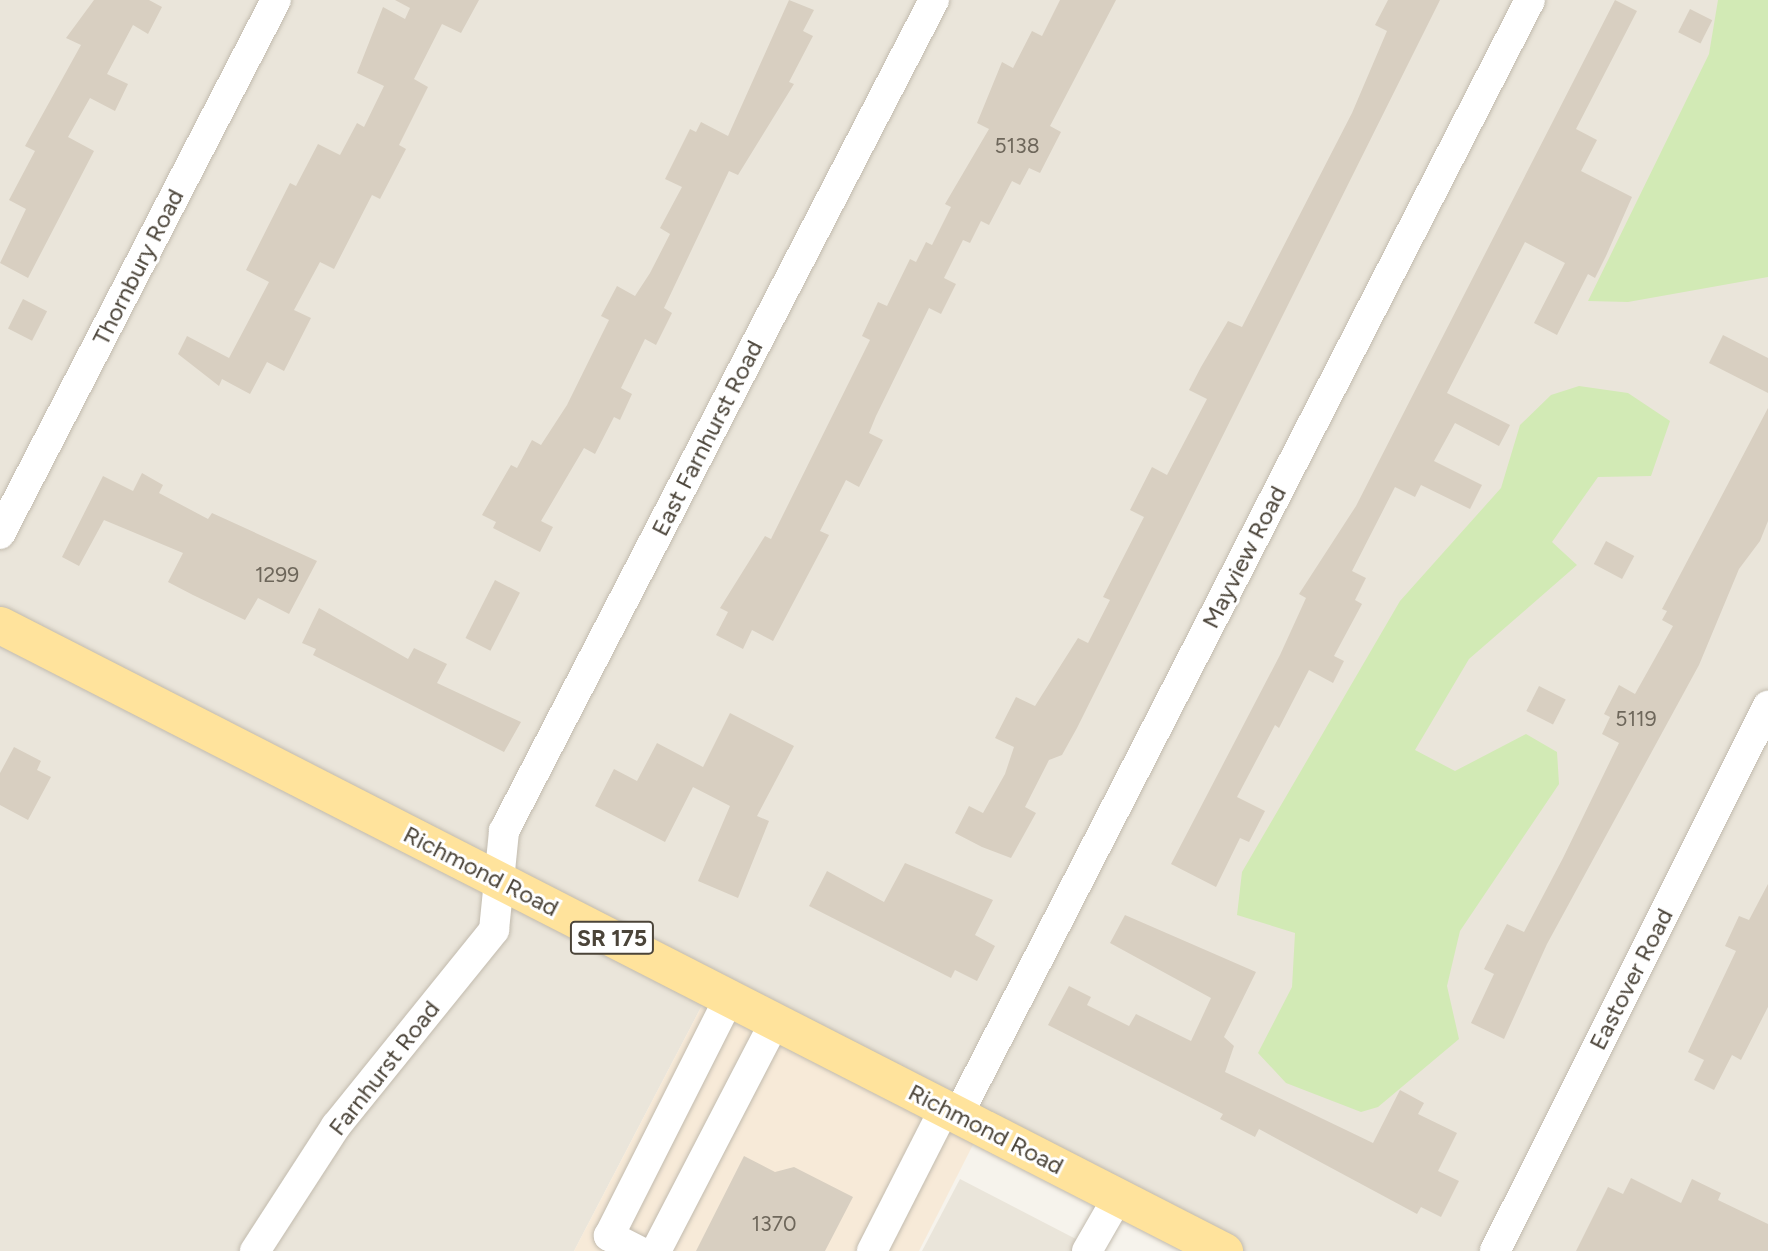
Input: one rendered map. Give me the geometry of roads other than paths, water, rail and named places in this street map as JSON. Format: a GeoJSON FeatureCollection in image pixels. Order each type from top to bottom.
{"type":"FeatureCollection","features":[{"type":"Feature","properties":{"kind":"main road","name":"Richmond Road"},"geometry":{"type":"LineString","coordinates":[[0,625],[1224,1251]]}},
{"type":"Feature","properties":{"kind":"street","name":"Thornbury Road"},"geometry":{"type":"LineString","coordinates":[[0,534],[275,0]]}},
{"type":"Feature","properties":{"kind":"street","name":"East Farnhurst Road"},"geometry":{"type":"LineString","coordinates":[[501,882],[504,831],[934,0]]}},
{"type":"Feature","properties":{"kind":"street","name":"Mayview Road"},"geometry":{"type":"LineString","coordinates":[[872,1251],[951,1112],[1530,0]]}},
{"type":"Feature","properties":{"kind":"street","name":"Eastover Road"},"geometry":{"type":"LineString","coordinates":[[1495,1251],[1768,706]]}},
{"type":"Feature","properties":{"kind":"street","name":"Farnhurst Road"},"geometry":{"type":"LineString","coordinates":[[255,1251],[336,1126],[494,930],[501,882]]}},
{"type":"Feature","properties":{"kind":"street"},"geometry":{"type":"LineString","coordinates":[[639,1251],[610,1236],[729,998]]}},
{"type":"Feature","properties":{"kind":"street"},"geometry":{"type":"LineString","coordinates":[[656,1251],[775,1021]]}},
{"type":"Feature","properties":{"kind":"street"},"geometry":{"type":"LineString","coordinates":[[1087,1251],[1118,1197]]}}]}
